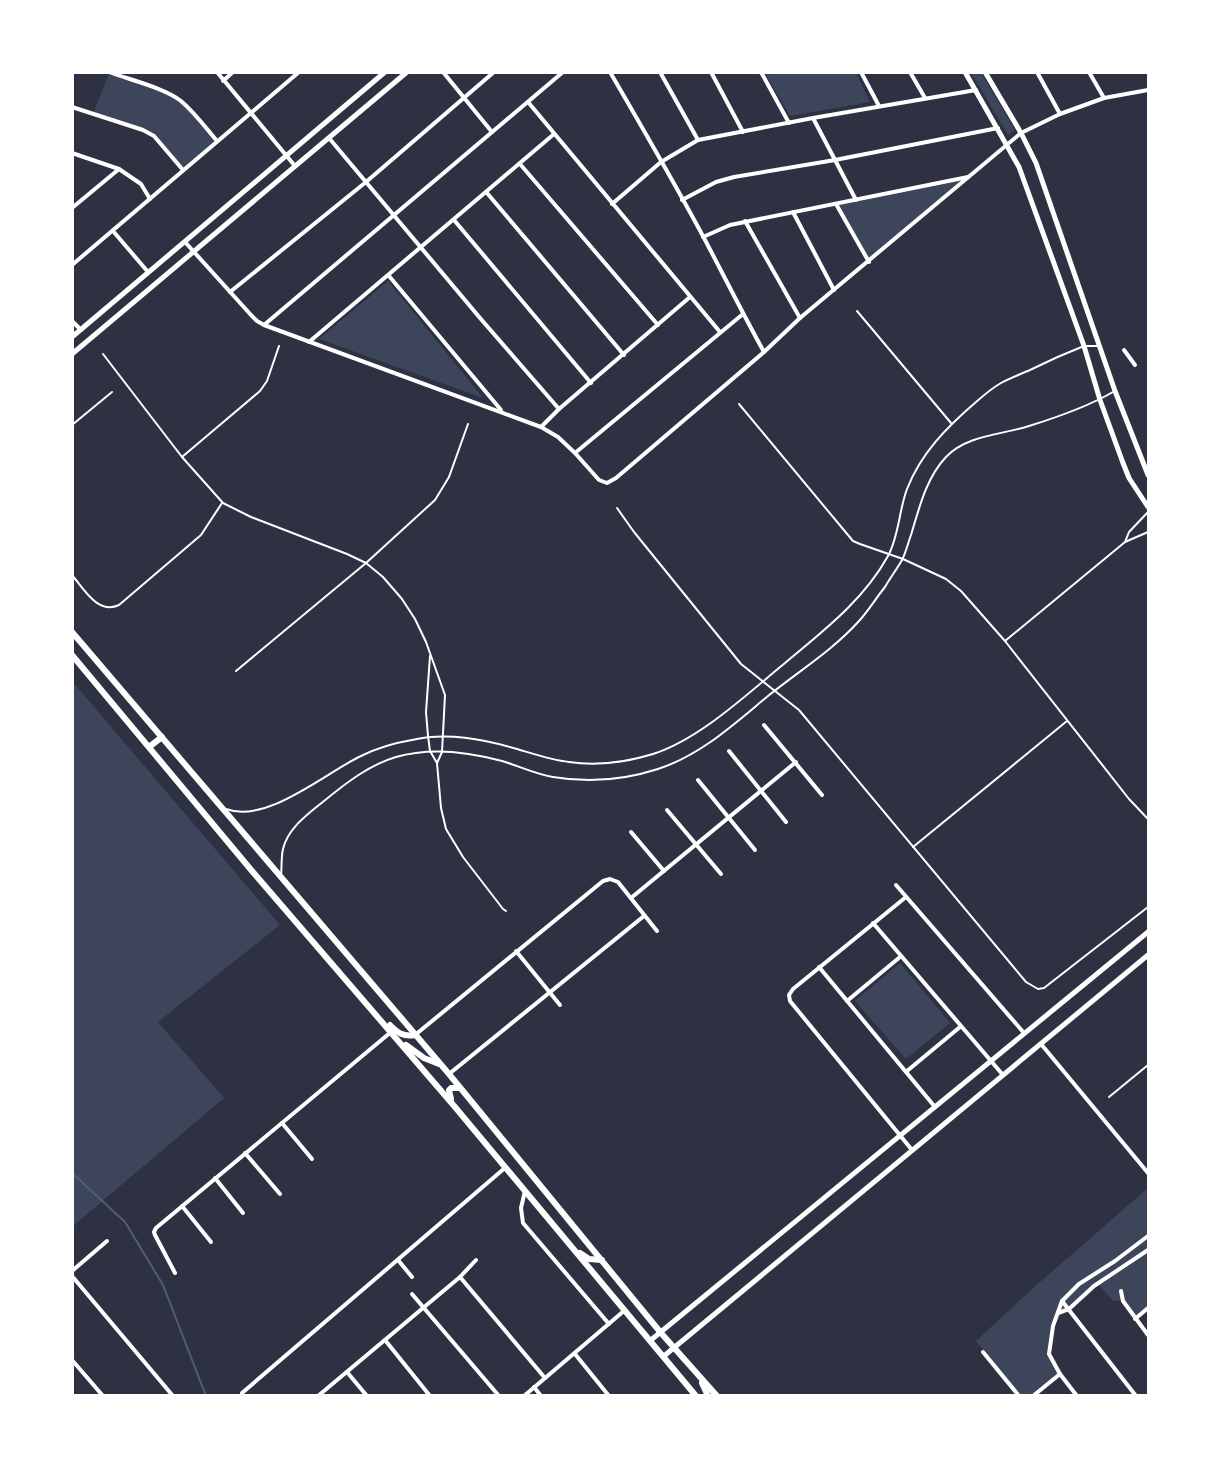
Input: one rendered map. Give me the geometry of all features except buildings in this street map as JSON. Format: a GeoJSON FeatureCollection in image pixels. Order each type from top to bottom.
{"type":"FeatureCollection","features":[{"type":"Feature","properties":{"kind":"main road"},"geometry":{"type":"LineString","coordinates":[[72,632],[449,1074],[716,1396]]}},
{"type":"Feature","properties":{"kind":"main road"},"geometry":{"type":"LineString","coordinates":[[72,656],[252,871],[506,1167],[696,1396]]}},
{"type":"Feature","properties":{"kind":"main road"},"geometry":{"type":"LineString","coordinates":[[149,747],[162,737]]}},
{"type":"Feature","properties":{"kind":"main road"},"geometry":{"type":"LineString","coordinates":[[368,1005],[400,1033],[408,1036],[415,1034]]}},
{"type":"Feature","properties":{"kind":"main road"},"geometry":{"type":"LineString","coordinates":[[400,1042],[424,1058],[440,1064]]}},
{"type":"Feature","properties":{"kind":"main road"},"geometry":{"type":"LineString","coordinates":[[455,1107],[448,1092],[451,1088],[460,1088]]}},
{"type":"Feature","properties":{"kind":"main road"},"geometry":{"type":"LineString","coordinates":[[566,1240],[587,1258],[602,1260]]}},
{"type":"Feature","properties":{"kind":"main road"},"geometry":{"type":"LineString","coordinates":[[697,1374],[708,1396]]}},
{"type":"Feature","properties":{"kind":"street"},"geometry":{"type":"LineString","coordinates":[[109,72],[166,92],[180,100],[217,141]]}},
{"type":"Feature","properties":{"kind":"street"},"geometry":{"type":"LineString","coordinates":[[217,72],[295,166]]}},
{"type":"Feature","properties":{"kind":"street"},"geometry":{"type":"LineString","coordinates":[[223,81],[233,72]]}},
{"type":"Feature","properties":{"kind":"street"},"geometry":{"type":"LineString","coordinates":[[72,265],[299,72]]}},
{"type":"Feature","properties":{"kind":"street"},"geometry":{"type":"LineString","coordinates":[[72,337],[385,72]]}},
{"type":"Feature","properties":{"kind":"street"},"geometry":{"type":"LineString","coordinates":[[72,354],[194,253],[406,72]]}},
{"type":"Feature","properties":{"kind":"street"},"geometry":{"type":"LineString","coordinates":[[442,72],[492,132]]}},
{"type":"Feature","properties":{"kind":"street"},"geometry":{"type":"LineString","coordinates":[[230,292],[366,182],[494,72]]}},
{"type":"Feature","properties":{"kind":"street"},"geometry":{"type":"LineString","coordinates":[[264,325],[563,72]]}},
{"type":"Feature","properties":{"kind":"street"},"geometry":{"type":"LineString","coordinates":[[610,72],[662,162],[764,352]]}},
{"type":"Feature","properties":{"kind":"street"},"geometry":{"type":"LineString","coordinates":[[660,72],[698,140]]}},
{"type":"Feature","properties":{"kind":"street"},"geometry":{"type":"LineString","coordinates":[[711,72],[743,132]]}},
{"type":"Feature","properties":{"kind":"street"},"geometry":{"type":"LineString","coordinates":[[761,72],[788,123]]}},
{"type":"Feature","properties":{"kind":"street"},"geometry":{"type":"LineString","coordinates":[[861,72],[879,106]]}},
{"type":"Feature","properties":{"kind":"street"},"geometry":{"type":"LineString","coordinates":[[910,72],[925,98]]}},
{"type":"Feature","properties":{"kind":"street"},"geometry":{"type":"LineString","coordinates":[[965,72],[1008,144],[1027,185],[1084,346],[1100,400],[1129,478],[1148,507]]}},
{"type":"Feature","properties":{"kind":"street"},"geometry":{"type":"LineString","coordinates":[[984,72],[1036,163],[1115,391],[1148,475]]}},
{"type":"Feature","properties":{"kind":"street"},"geometry":{"type":"LineString","coordinates":[[1037,72],[1060,114]]}},
{"type":"Feature","properties":{"kind":"street"},"geometry":{"type":"LineString","coordinates":[[1089,72],[1104,98]]}},
{"type":"Feature","properties":{"kind":"street"},"geometry":{"type":"LineString","coordinates":[[612,204],[662,162],[698,140],[976,90]]}},
{"type":"Feature","properties":{"kind":"street"},"geometry":{"type":"LineString","coordinates":[[185,242],[257,321],[264,325],[541,427],[558,437],[599,480],[607,483],[616,478],[764,352],[800,318],[1021,134],[1060,114],[1104,98],[1148,90]]}},
{"type":"Feature","properties":{"kind":"street"},"geometry":{"type":"LineString","coordinates":[[528,102],[720,332]]}},
{"type":"Feature","properties":{"kind":"street"},"geometry":{"type":"LineString","coordinates":[[72,107],[143,130],[154,136],[183,170]]}},
{"type":"Feature","properties":{"kind":"street"},"geometry":{"type":"LineString","coordinates":[[813,118],[856,200]]}},
{"type":"Feature","properties":{"kind":"street"},"geometry":{"type":"LineString","coordinates":[[682,200],[716,182],[734,177],[835,160],[998,128]]}},
{"type":"Feature","properties":{"kind":"street"},"geometry":{"type":"LineString","coordinates":[[309,342],[554,134]]}},
{"type":"Feature","properties":{"kind":"street"},"geometry":{"type":"LineString","coordinates":[[329,138],[559,409]]}},
{"type":"Feature","properties":{"kind":"street"},"geometry":{"type":"LineString","coordinates":[[72,152],[119,169],[141,184],[150,199]]}},
{"type":"Feature","properties":{"kind":"street"},"geometry":{"type":"LineString","coordinates":[[520,164],[658,325]]}},
{"type":"Feature","properties":{"kind":"street"},"geometry":{"type":"LineString","coordinates":[[72,208],[119,169]]}},
{"type":"Feature","properties":{"kind":"street"},"geometry":{"type":"LineString","coordinates":[[703,237],[730,224],[970,177]]}},
{"type":"Feature","properties":{"kind":"street"},"geometry":{"type":"LineString","coordinates":[[487,192],[624,355]]}},
{"type":"Feature","properties":{"kind":"street"},"geometry":{"type":"LineString","coordinates":[[836,204],[868,262]]}},
{"type":"Feature","properties":{"kind":"street"},"geometry":{"type":"LineString","coordinates":[[793,212],[834,290]]}},
{"type":"Feature","properties":{"kind":"street"},"geometry":{"type":"LineString","coordinates":[[454,220],[591,383]]}},
{"type":"Feature","properties":{"kind":"street"},"geometry":{"type":"LineString","coordinates":[[745,221],[800,318]]}},
{"type":"Feature","properties":{"kind":"street"},"geometry":{"type":"LineString","coordinates":[[113,231],[148,272]]}},
{"type":"Feature","properties":{"kind":"street"},"geometry":{"type":"LineString","coordinates":[[389,276],[502,412]]}},
{"type":"Feature","properties":{"kind":"street"},"geometry":{"type":"LineString","coordinates":[[541,427],[559,409],[690,297]]}},
{"type":"Feature","properties":{"kind":"street"},"geometry":{"type":"LineString","coordinates":[[575,453],[742,314]]}},
{"type":"Feature","properties":{"kind":"street"},"geometry":{"type":"LineString","coordinates":[[72,321],[81,330]]}},
{"type":"Feature","properties":{"kind":"street"},"geometry":{"type":"LineString","coordinates":[[1124,350],[1135,365]]}},
{"type":"Feature","properties":{"kind":"street"},"geometry":{"type":"LineString","coordinates":[[764,725],[822,795]]}},
{"type":"Feature","properties":{"kind":"street"},"geometry":{"type":"LineString","coordinates":[[729,751],[786,822]]}},
{"type":"Feature","properties":{"kind":"street"},"geometry":{"type":"LineString","coordinates":[[631,898],[796,762]]}},
{"type":"Feature","properties":{"kind":"street"},"geometry":{"type":"LineString","coordinates":[[698,780],[755,850]]}},
{"type":"Feature","properties":{"kind":"street"},"geometry":{"type":"LineString","coordinates":[[667,810],[722,874]]}},
{"type":"Feature","properties":{"kind":"street"},"geometry":{"type":"LineString","coordinates":[[631,832],[664,871]]}},
{"type":"Feature","properties":{"kind":"street"},"geometry":{"type":"LineString","coordinates":[[415,1034],[604,881],[610,879],[618,882],[657,931]]}},
{"type":"Feature","properties":{"kind":"street"},"geometry":{"type":"LineString","coordinates":[[896,885],[1024,1033]]}},
{"type":"Feature","properties":{"kind":"street"},"geometry":{"type":"LineString","coordinates":[[906,897],[792,989],[789,995],[790,1001],[912,1150]]}},
{"type":"Feature","properties":{"kind":"street"},"geometry":{"type":"LineString","coordinates":[[449,1074],[644,916]]}},
{"type":"Feature","properties":{"kind":"street"},"geometry":{"type":"LineString","coordinates":[[874,924],[960,1027],[1003,1075]]}},
{"type":"Feature","properties":{"kind":"street"},"geometry":{"type":"LineString","coordinates":[[650,1340],[1148,932]]}},
{"type":"Feature","properties":{"kind":"street"},"geometry":{"type":"LineString","coordinates":[[516,951],[560,1005]]}},
{"type":"Feature","properties":{"kind":"street"},"geometry":{"type":"LineString","coordinates":[[846,1001],[900,956]]}},
{"type":"Feature","properties":{"kind":"street"},"geometry":{"type":"LineString","coordinates":[[664,1356],[1148,956]]}},
{"type":"Feature","properties":{"kind":"street"},"geometry":{"type":"LineString","coordinates":[[819,967],[935,1107]]}},
{"type":"Feature","properties":{"kind":"street"},"geometry":{"type":"LineString","coordinates":[[907,1071],[960,1027]]}},
{"type":"Feature","properties":{"kind":"street"},"geometry":{"type":"LineString","coordinates":[[175,1273],[154,1230],[391,1032]]}},
{"type":"Feature","properties":{"kind":"street"},"geometry":{"type":"LineString","coordinates":[[1041,1044],[1148,1173]]}},
{"type":"Feature","properties":{"kind":"street"},"geometry":{"type":"LineString","coordinates":[[282,1123],[312,1159]]}},
{"type":"Feature","properties":{"kind":"street"},"geometry":{"type":"LineString","coordinates":[[245,1153],[280,1194]]}},
{"type":"Feature","properties":{"kind":"street"},"geometry":{"type":"LineString","coordinates":[[242,1392],[506,1167]]}},
{"type":"Feature","properties":{"kind":"street"},"geometry":{"type":"LineString","coordinates":[[215,1178],[243,1213]]}},
{"type":"Feature","properties":{"kind":"street"},"geometry":{"type":"LineString","coordinates":[[525,1191],[521,1208],[523,1223],[608,1324]]}},
{"type":"Feature","properties":{"kind":"street"},"geometry":{"type":"LineString","coordinates":[[182,1206],[211,1242]]}},
{"type":"Feature","properties":{"kind":"street"},"geometry":{"type":"LineString","coordinates":[[1077,1396],[1060,1374],[1049,1354],[1050,1339],[1062,1301],[1079,1284],[1115,1261],[1148,1236]]}},
{"type":"Feature","properties":{"kind":"street"},"geometry":{"type":"LineString","coordinates":[[72,1271],[107,1241]]}},
{"type":"Feature","properties":{"kind":"street"},"geometry":{"type":"LineString","coordinates":[[1058,1313],[1069,1309],[1098,1284],[1148,1250]]}},
{"type":"Feature","properties":{"kind":"street"},"geometry":{"type":"LineString","coordinates":[[398,1260],[412,1277]]}},
{"type":"Feature","properties":{"kind":"street"},"geometry":{"type":"LineString","coordinates":[[318,1396],[423,1306],[460,1277],[476,1260]]}},
{"type":"Feature","properties":{"kind":"street"},"geometry":{"type":"LineString","coordinates":[[72,1276],[173,1396]]}},
{"type":"Feature","properties":{"kind":"street"},"geometry":{"type":"LineString","coordinates":[[1091,1276],[1098,1284]]}},
{"type":"Feature","properties":{"kind":"street"},"geometry":{"type":"LineString","coordinates":[[460,1277],[546,1378]]}},
{"type":"Feature","properties":{"kind":"street"},"geometry":{"type":"LineString","coordinates":[[1120,1291],[1123,1301],[1148,1335]]}},
{"type":"Feature","properties":{"kind":"street"},"geometry":{"type":"LineString","coordinates":[[412,1294],[499,1396]]}},
{"type":"Feature","properties":{"kind":"street"},"geometry":{"type":"LineString","coordinates":[[1062,1301],[1136,1396]]}},
{"type":"Feature","properties":{"kind":"street"},"geometry":{"type":"LineString","coordinates":[[1135,1319],[1148,1308]]}},
{"type":"Feature","properties":{"kind":"street"},"geometry":{"type":"LineString","coordinates":[[524,1396],[625,1310]]}},
{"type":"Feature","properties":{"kind":"street"},"geometry":{"type":"LineString","coordinates":[[385,1340],[430,1396]]}},
{"type":"Feature","properties":{"kind":"street"},"geometry":{"type":"LineString","coordinates":[[983,1352],[1019,1396]]}},
{"type":"Feature","properties":{"kind":"street"},"geometry":{"type":"LineString","coordinates":[[575,1354],[610,1396]]}},
{"type":"Feature","properties":{"kind":"street"},"geometry":{"type":"LineString","coordinates":[[72,1360],[103,1396]]}},
{"type":"Feature","properties":{"kind":"street"},"geometry":{"type":"LineString","coordinates":[[347,1372],[367,1396]]}},
{"type":"Feature","properties":{"kind":"street"},"geometry":{"type":"LineString","coordinates":[[1033,1396],[1060,1374]]}},
{"type":"Feature","properties":{"kind":"street"},"geometry":{"type":"LineString","coordinates":[[534,1387],[541,1396]]}},
{"type":"Feature","properties":{"kind":"lane"},"geometry":{"type":"LineString","coordinates":[[857,311],[951,423]]}},
{"type":"Feature","properties":{"kind":"lane"},"geometry":{"type":"LineString","coordinates":[[182,457],[260,391],[266,381],[279,346]]}},
{"type":"Feature","properties":{"kind":"lane"},"geometry":{"type":"LineString","coordinates":[[219,805],[235,812],[255,811],[288,799],[337,768],[375,749],[428,736],[466,737],[568,762],[590,764],[627,760],[655,754],[681,742],[702,729],[762,682],[843,614],[859,596],[889,554],[906,491],[925,456],[951,423],[1001,383],[1084,346],[1100,346]]}},
{"type":"Feature","properties":{"kind":"lane"},"geometry":{"type":"LineString","coordinates":[[103,354],[182,457],[222,502],[251,517],[347,554],[366,564],[383,578],[402,599],[415,618],[445,695],[442,752],[437,763]]}},
{"type":"Feature","properties":{"kind":"lane"},"geometry":{"type":"LineString","coordinates":[[281,878],[283,849],[286,840],[304,818],[337,790],[377,764],[398,757],[430,751],[442,752],[480,756],[550,776],[575,779],[618,779],[644,774],[670,765],[697,752],[822,654],[859,621],[871,607],[903,559],[920,503],[938,466],[955,449],[985,437],[1027,427],[1100,400],[1115,391]]}},
{"type":"Feature","properties":{"kind":"lane"},"geometry":{"type":"LineString","coordinates":[[72,425],[112,392]]}},
{"type":"Feature","properties":{"kind":"lane"},"geometry":{"type":"LineString","coordinates":[[739,404],[848,536],[860,544],[903,559],[946,579],[961,591],[1005,641],[1129,799],[1148,819]]}},
{"type":"Feature","properties":{"kind":"lane"},"geometry":{"type":"LineString","coordinates":[[236,671],[366,564],[435,500],[449,477],[468,424]]}},
{"type":"Feature","properties":{"kind":"lane"},"geometry":{"type":"LineString","coordinates":[[72,575],[100,606],[113,608],[119,605],[201,535],[222,502]]}},
{"type":"Feature","properties":{"kind":"lane"},"geometry":{"type":"LineString","coordinates":[[618,508],[634,532],[741,664],[799,710],[1026,982],[1038,989],[1044,988],[1148,907]]}},
{"type":"Feature","properties":{"kind":"lane"},"geometry":{"type":"LineString","coordinates":[[1005,641],[1125,542],[1130,532],[1148,512]]}},
{"type":"Feature","properties":{"kind":"lane"},"geometry":{"type":"LineString","coordinates":[[1125,542],[1136,539],[1148,532]]}},
{"type":"Feature","properties":{"kind":"lane"},"geometry":{"type":"LineString","coordinates":[[430,653],[426,712],[428,736],[430,751],[437,763],[441,808],[446,829],[463,857],[506,911]]}},
{"type":"Feature","properties":{"kind":"lane"},"geometry":{"type":"LineString","coordinates":[[913,847],[1067,721]]}},
{"type":"Feature","properties":{"kind":"lane"},"geometry":{"type":"LineString","coordinates":[[1109,1098],[1148,1065]]}},
{"type":"Feature","properties":{"kind":"shaded area"},"geometry":{"type":"Polygon","coordinates":[[[109,73],[180,100],[217,141],[183,170],[154,136],[143,130],[93,114],[109,73]]]}},
{"type":"Feature","properties":{"kind":"shaded area"},"geometry":{"type":"Polygon","coordinates":[[[765,73],[856,73],[870,102],[790,116],[765,73]]]}},
{"type":"Feature","properties":{"kind":"shaded area"},"geometry":{"type":"Polygon","coordinates":[[[971,73],[981,73],[1015,130],[1008,135],[971,73]]]}},
{"type":"Feature","properties":{"kind":"shaded area"},"geometry":{"type":"Polygon","coordinates":[[[970,177],[869,262],[836,204],[970,177]]]}},
{"type":"Feature","properties":{"kind":"shaded area"},"geometry":{"type":"Polygon","coordinates":[[[388,281],[483,398],[319,339],[388,281]]]}},
{"type":"Feature","properties":{"kind":"shaded area"},"geometry":{"type":"Polygon","coordinates":[[[72,681],[280,925],[158,1022],[224,1098],[73,1226],[72,681]]]}},
{"type":"Feature","properties":{"kind":"shaded area"},"geometry":{"type":"Polygon","coordinates":[[[900,963],[950,1023],[906,1059],[855,1001],[900,963]]]}},
{"type":"Feature","properties":{"kind":"shaded area"},"geometry":{"type":"Polygon","coordinates":[[[1148,1188],[1148,1308],[1135,1319],[1123,1301],[1113,1301],[1098,1284],[1069,1309],[1058,1313],[1053,1326],[1049,1354],[1060,1374],[1033,1395],[1019,1395],[976,1341],[1033,1288],[1148,1188]]]}},
{"type":"Feature","properties":{"kind":"waterway"},"geometry":{"type":"LineString","coordinates":[[72,1173],[125,1222],[163,1285],[206,1396]]}}]}
